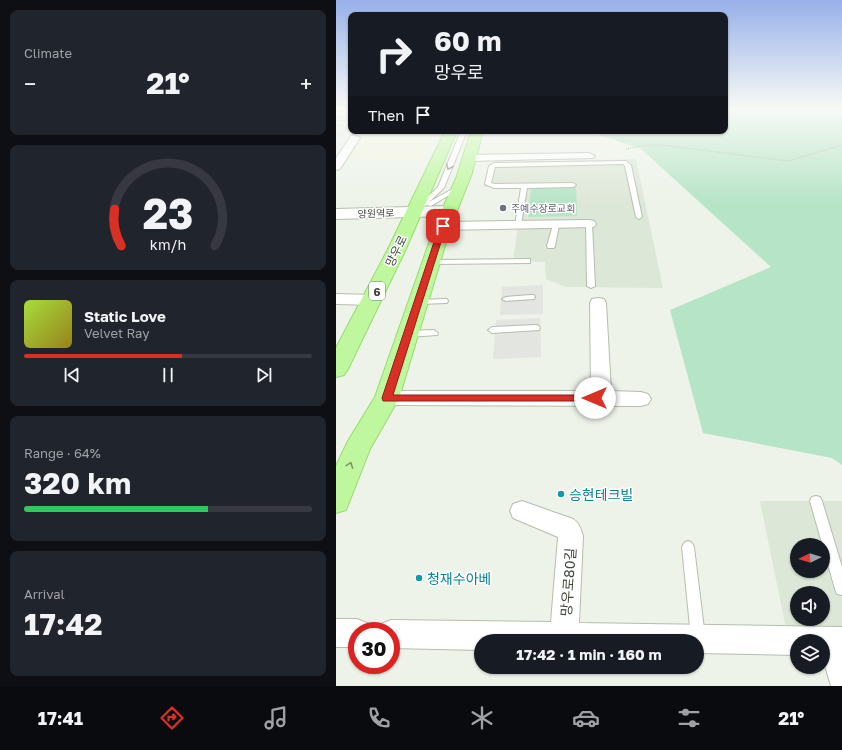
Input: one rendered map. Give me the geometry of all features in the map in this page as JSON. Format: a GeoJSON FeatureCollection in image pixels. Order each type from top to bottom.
{"type":"FeatureCollection","features":[{"type":"Feature","properties":{"kind":"main road","name":"망우로"},"geometry":{"type":"LineString","coordinates":[[336,369],[373,300],[447,141]]}},
{"type":"Feature","properties":{"kind":"main road"},"geometry":{"type":"LineString","coordinates":[[336,501],[357,448],[387,398],[446,218],[475,141]]}},
{"type":"Feature","properties":{"kind":"street"},"geometry":{"type":"LineString","coordinates":[[336,167],[353,141]]}},
{"type":"Feature","properties":{"kind":"street"},"geometry":{"type":"LineString","coordinates":[[469,158],[588,156]]}},
{"type":"Feature","properties":{"kind":"street","name":"양원역로"},"geometry":{"type":"LineString","coordinates":[[336,214],[415,212],[446,218]]}},
{"type":"Feature","properties":{"kind":"street"},"geometry":{"type":"LineString","coordinates":[[446,218],[518,225],[589,224]]}},
{"type":"Feature","properties":{"kind":"street"},"geometry":{"type":"LineString","coordinates":[[594,294],[601,394],[598,398],[595,398]]}},
{"type":"Feature","properties":{"kind":"street"},"geometry":{"type":"LineString","coordinates":[[336,299],[373,300]]}},
{"type":"Feature","properties":{"kind":"street"},"geometry":{"type":"LineString","coordinates":[[387,398],[641,399]]}},
{"type":"Feature","properties":{"kind":"street","name":"망우로80길"},"geometry":{"type":"LineString","coordinates":[[522,511],[569,530],[571,536],[564,634]]}},
{"type":"Feature","properties":{"kind":"street"},"geometry":{"type":"LineString","coordinates":[[336,633],[348,633]]}},
{"type":"Feature","properties":{"kind":"street"},"geometry":{"type":"LineString","coordinates":[[400,634],[474,635]]}},
{"type":"Feature","properties":{"kind":"street"},"geometry":{"type":"LineString","coordinates":[[704,638],[838,640],[842,677]]}},
{"type":"Feature","properties":{"kind":"lane"},"geometry":{"type":"LineString","coordinates":[[415,212],[441,188],[460,141]]}},
{"type":"Feature","properties":{"kind":"lane"},"geometry":{"type":"LineString","coordinates":[[573,184],[524,186],[494,186],[488,184],[492,166],[498,164],[624,162],[628,165],[639,217]]}},
{"type":"Feature","properties":{"kind":"lane"},"geometry":{"type":"LineString","coordinates":[[518,225],[524,186]]}},
{"type":"Feature","properties":{"kind":"lane"},"geometry":{"type":"LineString","coordinates":[[415,212],[458,188]]}},
{"type":"Feature","properties":{"kind":"lane"},"geometry":{"type":"LineString","coordinates":[[589,224],[594,294]]}},
{"type":"Feature","properties":{"kind":"lane"},"geometry":{"type":"LineString","coordinates":[[551,246],[556,225]]}},
{"type":"Feature","properties":{"kind":"lane"},"geometry":{"type":"LineString","coordinates":[[432,262],[527,261]]}},
{"type":"Feature","properties":{"kind":"lane"},"geometry":{"type":"LineString","coordinates":[[506,299],[531,297]]}},
{"type":"Feature","properties":{"kind":"lane"},"geometry":{"type":"LineString","coordinates":[[419,302],[444,301]]}},
{"type":"Feature","properties":{"kind":"lane"},"geometry":{"type":"LineString","coordinates":[[492,330],[536,328]]}},
{"type":"Feature","properties":{"kind":"lane"},"geometry":{"type":"LineString","coordinates":[[408,334],[434,333]]}},
{"type":"Feature","properties":{"kind":"lane"},"geometry":{"type":"LineString","coordinates":[[816,501],[842,589]]}},
{"type":"Feature","properties":{"kind":"lane"},"geometry":{"type":"LineString","coordinates":[[688,547],[698,634]]}},
{"type":"Feature","properties":{"kind":"path"},"geometry":{"type":"LineString","coordinates":[[626,150],[648,145],[663,145],[788,161],[803,158],[842,145]]}},
{"type":"Feature","properties":{"kind":"shaded area"},"geometry":{"type":"Polygon","coordinates":[[[359,141],[432,141],[422,160],[345,160],[359,141]]]}},
{"type":"Feature","properties":{"kind":"shaded area"},"geometry":{"type":"Polygon","coordinates":[[[636,159],[663,288],[566,287],[546,279],[545,262],[513,261],[524,186],[483,187],[489,163],[636,159]]]}},
{"type":"Feature","properties":{"kind":"shaded area"},"geometry":{"type":"Polygon","coordinates":[[[543,285],[543,314],[500,315],[502,287],[543,285]]]}},
{"type":"Feature","properties":{"kind":"shaded area"},"geometry":{"type":"Polygon","coordinates":[[[540,318],[541,357],[493,359],[496,320],[540,318]]]}},
{"type":"Feature","properties":{"kind":"shaded area"},"geometry":{"type":"Polygon","coordinates":[[[760,501],[842,501],[842,641],[830,641],[830,634],[790,634],[790,639],[788,639],[760,501]]]}},
{"type":"Feature","properties":{"kind":"green space"},"geometry":{"type":"Polygon","coordinates":[[[617,141],[842,141],[842,465],[832,458],[703,433],[670,310],[771,267],[641,149],[617,141]]]}},
{"type":"Feature","properties":{"kind":"green space"},"geometry":{"type":"Polygon","coordinates":[[[576,187],[577,216],[528,217],[531,188],[576,187]]]}},
{"type":"Feature","properties":{"kind":"place","name":"주예수장로교회"},"geometry":{"type":"Point","coordinates":[503,208]}},
{"type":"Feature","properties":{"kind":"place","name":"승현테크빌"},"geometry":{"type":"Point","coordinates":[561,494]}},
{"type":"Feature","properties":{"kind":"place","name":"청재수아베"},"geometry":{"type":"Point","coordinates":[419,578]}},
{"type":"Feature","properties":{"kind":"route"},"geometry":{"type":"LineString","coordinates":[[443,226],[387,398],[595,398]]}}]}
